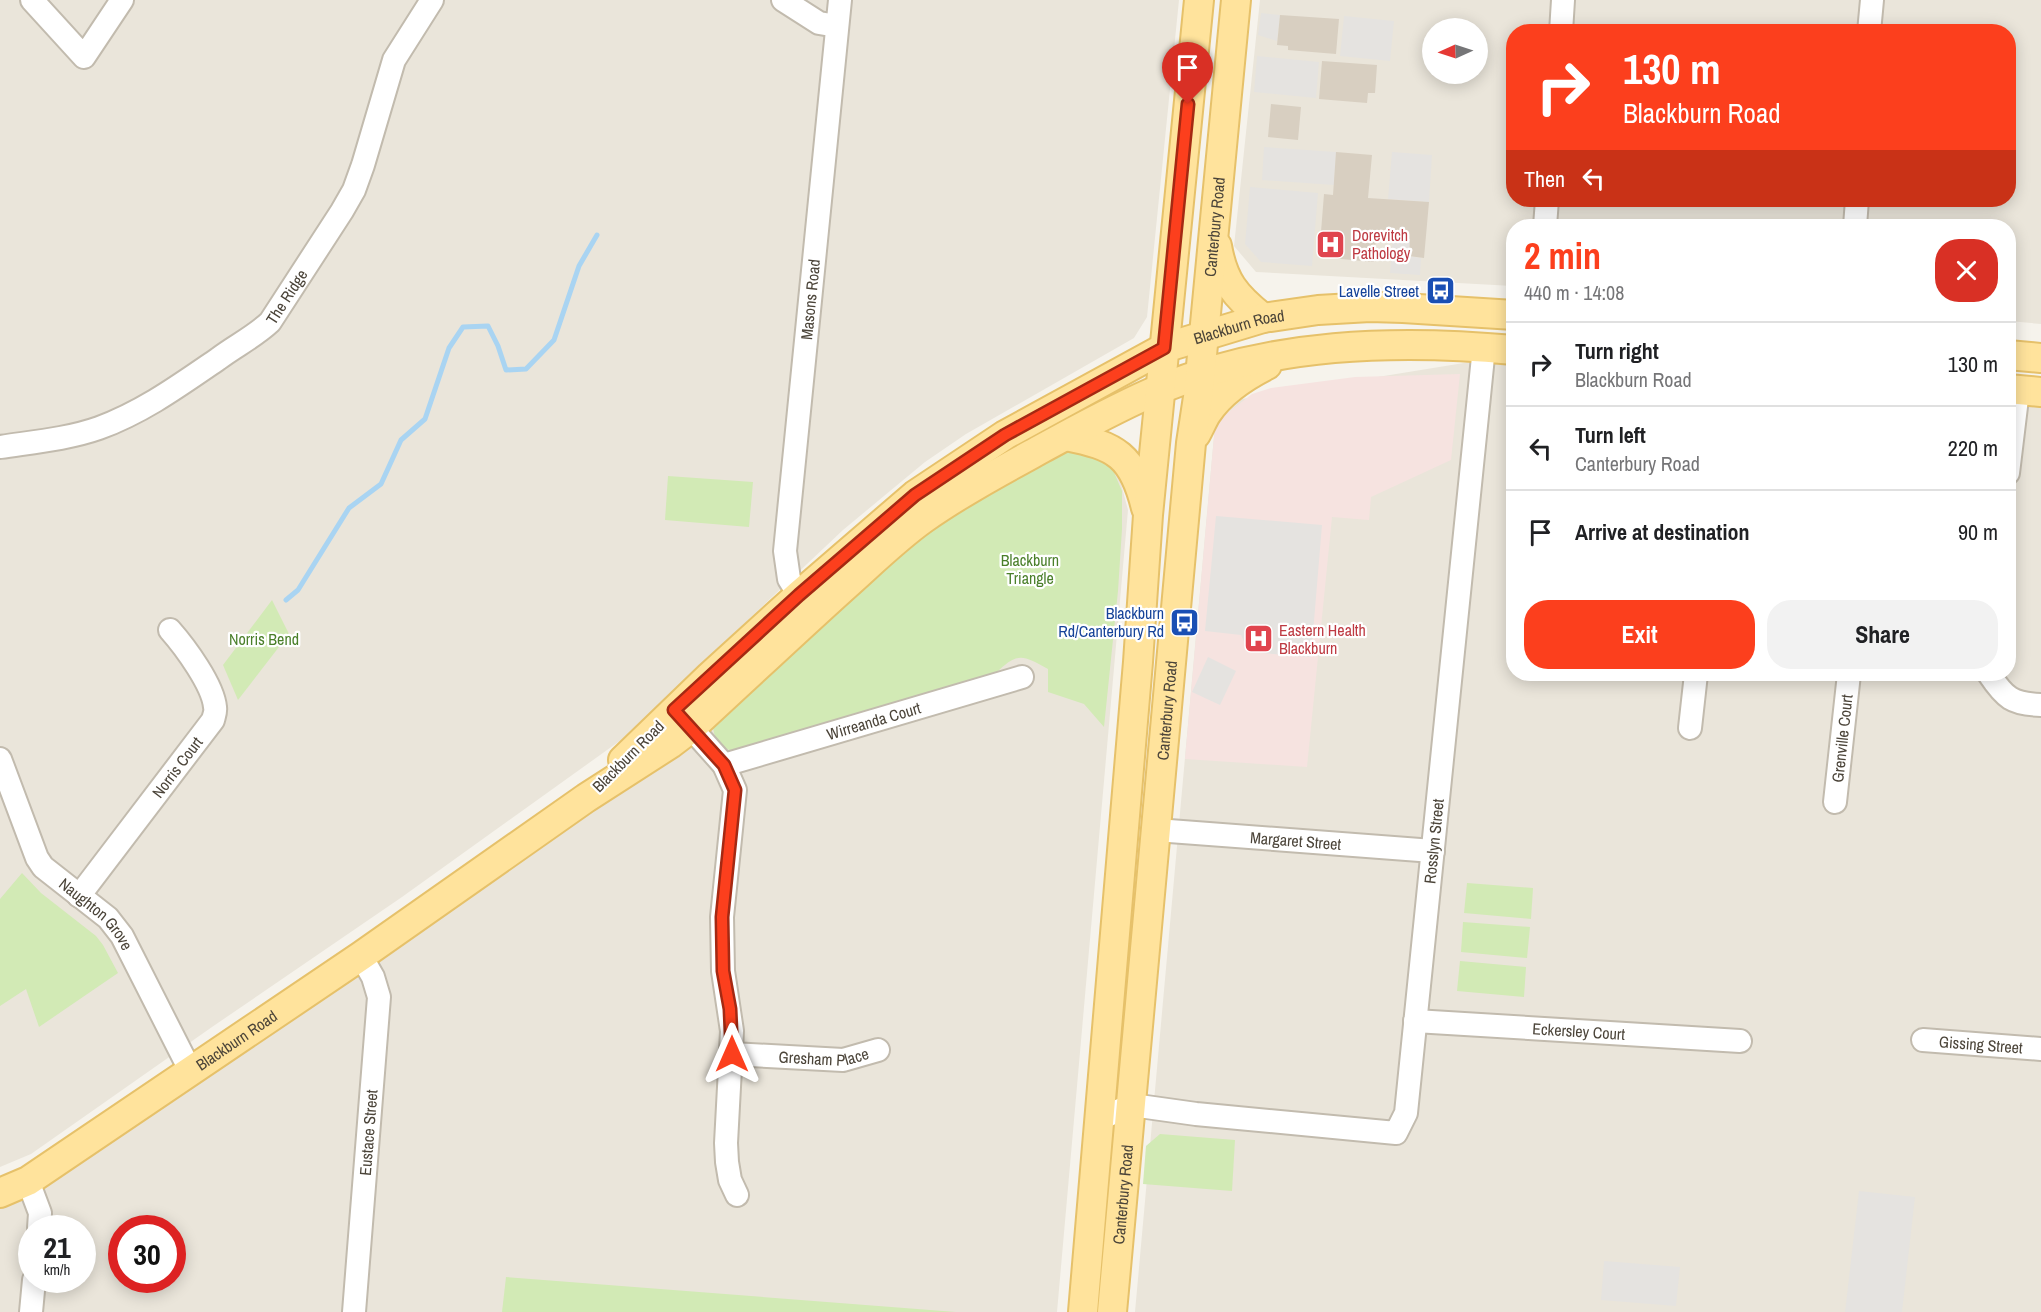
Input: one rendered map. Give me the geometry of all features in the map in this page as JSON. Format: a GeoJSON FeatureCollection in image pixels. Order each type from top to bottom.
{"type":"FeatureCollection","features":[{"type":"Feature","properties":{"kind":"main road","name":"Canterbury Road"},"geometry":{"type":"LineString","coordinates":[[1083,1312],[1138,662],[1148,515],[1199,0]]}},
{"type":"Feature","properties":{"kind":"main road","name":"Canterbury Road"},"geometry":{"type":"LineString","coordinates":[[1112,1312],[1191,443],[1200,375],[1236,0]]}},
{"type":"Feature","properties":{"kind":"main road"},"geometry":{"type":"LineString","coordinates":[[1214,226],[1221,268],[1238,297],[1263,318]]}},
{"type":"Feature","properties":{"kind":"main road","name":"Blackburn Road"},"geometry":{"type":"LineString","coordinates":[[0,1193],[28,1182],[361,956],[586,798],[682,719],[765,661],[807,604],[893,512],[955,467],[1045,412],[1164,348],[1263,318],[1318,310],[1370,307],[1506,315]]}},
{"type":"Feature","properties":{"kind":"main road","name":"Blackburn Road"},"geometry":{"type":"LineString","coordinates":[[682,719],[710,676],[807,604],[883,552],[923,520],[963,494],[1066,436],[1160,389],[1200,375],[1296,352],[1401,344],[1506,349]]}},
{"type":"Feature","properties":{"kind":"main road"},"geometry":{"type":"LineString","coordinates":[[1191,443],[1208,412],[1235,385],[1249,374],[1296,352]]}},
{"type":"Feature","properties":{"kind":"main road"},"geometry":{"type":"LineString","coordinates":[[2016,356],[2041,358]]}},
{"type":"Feature","properties":{"kind":"main road"},"geometry":{"type":"LineString","coordinates":[[1066,436],[1105,445],[1122,456],[1141,488],[1148,515]]}},
{"type":"Feature","properties":{"kind":"main road"},"geometry":{"type":"LineString","coordinates":[[710,676],[732,673],[765,661]]}},
{"type":"Feature","properties":{"kind":"street"},"geometry":{"type":"LineString","coordinates":[[32,0],[84,57],[122,0]]}},
{"type":"Feature","properties":{"kind":"street","name":"The Ridge"},"geometry":{"type":"LineString","coordinates":[[0,447],[100,428],[165,396],[258,333],[270,322],[354,190],[394,60],[432,0]]}},
{"type":"Feature","properties":{"kind":"street"},"geometry":{"type":"LineString","coordinates":[[783,0],[819,23],[837,26]]}},
{"type":"Feature","properties":{"kind":"street","name":"Masons Road"},"geometry":{"type":"LineString","coordinates":[[807,604],[789,579],[785,551],[840,0]]}},
{"type":"Feature","properties":{"kind":"street"},"geometry":{"type":"LineString","coordinates":[[1562,24],[1563,0]]}},
{"type":"Feature","properties":{"kind":"street"},"geometry":{"type":"LineString","coordinates":[[1870,24],[1872,0]]}},
{"type":"Feature","properties":{"kind":"street","name":"Rosslyn Street"},"geometry":{"type":"LineString","coordinates":[[1130,1117],[1196,1114],[1396,1133],[1406,1113],[1484,347]]}},
{"type":"Feature","properties":{"kind":"street"},"geometry":{"type":"LineString","coordinates":[[2016,425],[2022,390]]}},
{"type":"Feature","properties":{"kind":"street","name":"Norris Court"},"geometry":{"type":"LineString","coordinates":[[79,896],[213,720],[216,709],[212,696],[191,655],[170,630]]}},
{"type":"Feature","properties":{"kind":"street","name":"Wirreanda Court"},"geometry":{"type":"LineString","coordinates":[[724,765],[1022,677]]}},
{"type":"Feature","properties":{"kind":"street"},"geometry":{"type":"LineString","coordinates":[[1690,728],[1695,681]]}},
{"type":"Feature","properties":{"kind":"street","name":"Grenville Court"},"geometry":{"type":"LineString","coordinates":[[1835,802],[1848,681]]}},
{"type":"Feature","properties":{"kind":"street"},"geometry":{"type":"LineString","coordinates":[[1995,681],[2007,696],[2021,704],[2041,705]]}},
{"type":"Feature","properties":{"kind":"street"},"geometry":{"type":"LineString","coordinates":[[682,719],[724,765],[735,790],[722,917],[723,971],[730,1009],[732,1054],[726,1143],[730,1180],[737,1195]]}},
{"type":"Feature","properties":{"kind":"street","name":"Naughton Grove"},"geometry":{"type":"LineString","coordinates":[[0,759],[37,858],[43,867],[108,918],[122,936],[191,1072]]}},
{"type":"Feature","properties":{"kind":"street","name":"Margaret Street"},"geometry":{"type":"LineString","coordinates":[[1156,830],[1432,851]]}},
{"type":"Feature","properties":{"kind":"street","name":"Eustace Street"},"geometry":{"type":"LineString","coordinates":[[354,1312],[380,997],[373,977],[361,956]]}},
{"type":"Feature","properties":{"kind":"street","name":"Eckersley Court"},"geometry":{"type":"LineString","coordinates":[[1415,1021],[1740,1041]]}},
{"type":"Feature","properties":{"kind":"street","name":"Gissing Street"},"geometry":{"type":"LineString","coordinates":[[1923,1040],[2041,1049]]}},
{"type":"Feature","properties":{"kind":"street","name":"Gresham Place"},"geometry":{"type":"LineString","coordinates":[[732,1054],[843,1060],[878,1050]]}},
{"type":"Feature","properties":{"kind":"street"},"geometry":{"type":"LineString","coordinates":[[1099,1119],[1130,1117]]}},
{"type":"Feature","properties":{"kind":"street"},"geometry":{"type":"LineString","coordinates":[[28,1182],[38,1204],[40,1215]]}},
{"type":"Feature","properties":{"kind":"street"},"geometry":{"type":"LineString","coordinates":[[31,1312],[33,1293]]}},
{"type":"Feature","properties":{"kind":"shaded area"},"geometry":{"type":"Polygon","coordinates":[[[0,0],[1179,0],[1147,317],[1134,338],[966,434],[925,462],[843,530],[621,740],[402,897],[31,1154],[0,1167],[0,0]]]}},
{"type":"Feature","properties":{"kind":"shaded area"},"geometry":{"type":"Polygon","coordinates":[[[1260,0],[2041,0],[2041,324],[2016,322],[2016,219],[1506,219],[1506,286],[1256,272],[1234,246],[1260,0]]]}},
{"type":"Feature","properties":{"kind":"shaded area"},"geometry":{"type":"Polygon","coordinates":[[[1261,13],[1280,15],[1277,41],[1258,35],[1261,13]]]}},
{"type":"Feature","properties":{"kind":"shaded area"},"geometry":{"type":"Polygon","coordinates":[[[1344,16],[1394,21],[1390,61],[1340,56],[1344,16]]]}},
{"type":"Feature","properties":{"kind":"shaded area"},"geometry":{"type":"Polygon","coordinates":[[[1257,56],[1319,62],[1316,98],[1254,92],[1257,56]]]}},
{"type":"Feature","properties":{"kind":"shaded area"},"geometry":{"type":"Polygon","coordinates":[[[1264,147],[1336,152],[1334,185],[1262,180],[1264,147]]]}},
{"type":"Feature","properties":{"kind":"shaded area"},"geometry":{"type":"Polygon","coordinates":[[[1392,152],[1432,155],[1429,202],[1388,199],[1392,152]]]}},
{"type":"Feature","properties":{"kind":"shaded area"},"geometry":{"type":"Polygon","coordinates":[[[1250,187],[1318,193],[1312,266],[1261,262],[1245,244],[1250,187]]]}},
{"type":"Feature","properties":{"kind":"shaded area"},"geometry":{"type":"Polygon","coordinates":[[[1393,237],[1410,239],[1409,256],[1421,258],[1420,275],[1390,273],[1393,237]]]}},
{"type":"Feature","properties":{"kind":"shaded area"},"geometry":{"type":"Polygon","coordinates":[[[1506,356],[1506,681],[2016,681],[2016,396],[2041,398],[2041,1312],[1135,1312],[1215,425],[1242,399],[1506,356]]]}},
{"type":"Feature","properties":{"kind":"shaded area","name":"Eastern Health Blackburn"},"geometry":{"type":"Polygon","coordinates":[[[1460,374],[1451,460],[1371,497],[1369,520],[1332,517],[1307,767],[1185,759],[1215,426],[1252,394],[1271,388],[1355,377],[1460,374]]]}},
{"type":"Feature","properties":{"kind":"shaded area"},"geometry":{"type":"Polygon","coordinates":[[[1105,452],[1121,484],[1128,510],[1057,1312],[0,1312],[0,1193],[1105,452]]]}},
{"type":"Feature","properties":{"kind":"shaded area"},"geometry":{"type":"Polygon","coordinates":[[[1216,516],[1322,525],[1311,657],[1249,652],[1241,635],[1205,631],[1216,516]]]}},
{"type":"Feature","properties":{"kind":"shaded area"},"geometry":{"type":"Polygon","coordinates":[[[1208,657],[1236,671],[1220,705],[1192,692],[1208,657]]]}},
{"type":"Feature","properties":{"kind":"shaded area"},"geometry":{"type":"Polygon","coordinates":[[[1859,1191],[1915,1197],[1902,1312],[1845,1312],[1859,1191]]]}},
{"type":"Feature","properties":{"kind":"shaded area"},"geometry":{"type":"Polygon","coordinates":[[[1604,1261],[1680,1267],[1676,1306],[1601,1300],[1604,1261]]]}},
{"type":"Feature","properties":{"kind":"green space","name":"Blackburn Triangle"},"geometry":{"type":"Polygon","coordinates":[[[1078,447],[1107,456],[1122,491],[1118,591],[1104,727],[1084,704],[1048,692],[1048,669],[1020,658],[1010,662],[996,673],[823,725],[740,754],[725,748],[718,742],[713,726],[887,563],[947,515],[1059,451],[1078,447]]]}},
{"type":"Feature","properties":{"kind":"green space"},"geometry":{"type":"Polygon","coordinates":[[[668,476],[753,482],[749,527],[665,520],[668,476]]]}},
{"type":"Feature","properties":{"kind":"green space","name":"Norris Bend"},"geometry":{"type":"Polygon","coordinates":[[[272,600],[289,634],[238,700],[223,665],[272,600]]]}},
{"type":"Feature","properties":{"kind":"green space"},"geometry":{"type":"Polygon","coordinates":[[[22,873],[41,893],[96,936],[118,973],[39,1027],[26,989],[0,1006],[0,899],[22,873]]]}},
{"type":"Feature","properties":{"kind":"green space"},"geometry":{"type":"Polygon","coordinates":[[[1467,883],[1533,888],[1531,919],[1464,913],[1467,883]]]}},
{"type":"Feature","properties":{"kind":"green space"},"geometry":{"type":"Polygon","coordinates":[[[1463,922],[1530,927],[1527,958],[1461,952],[1463,922]]]}},
{"type":"Feature","properties":{"kind":"green space"},"geometry":{"type":"Polygon","coordinates":[[[1460,961],[1526,967],[1524,997],[1457,991],[1460,961]]]}},
{"type":"Feature","properties":{"kind":"green space"},"geometry":{"type":"Polygon","coordinates":[[[1160,1134],[1235,1140],[1232,1191],[1143,1184],[1146,1146],[1160,1134]]]}},
{"type":"Feature","properties":{"kind":"green space"},"geometry":{"type":"Polygon","coordinates":[[[506,1277],[956,1312],[502,1312],[506,1277]]]}},
{"type":"Feature","properties":{"kind":"building"},"geometry":{"type":"Polygon","coordinates":[[[1280,15],[1339,19],[1336,54],[1288,50],[1288,46],[1277,45],[1280,15]]]}},
{"type":"Feature","properties":{"kind":"building"},"geometry":{"type":"Polygon","coordinates":[[[1322,61],[1377,65],[1375,93],[1368,93],[1367,103],[1319,99],[1322,61]]]}},
{"type":"Feature","properties":{"kind":"building"},"geometry":{"type":"Polygon","coordinates":[[[1271,104],[1301,107],[1298,140],[1268,137],[1271,104]]]}},
{"type":"Feature","properties":{"kind":"building"},"geometry":{"type":"Polygon","coordinates":[[[1336,152],[1372,155],[1368,198],[1429,202],[1424,258],[1409,256],[1410,239],[1376,235],[1374,262],[1319,257],[1324,194],[1333,195],[1336,152]]]}},
{"type":"Feature","properties":{"kind":"waterway"},"geometry":{"type":"LineString","coordinates":[[286,600],[298,590],[349,508],[381,484],[401,440],[425,419],[449,348],[463,327],[488,326],[506,370],[526,369],[554,340],[579,266],[597,235]]}},
{"type":"Feature","properties":{"kind":"place","name":"Dorevitch Pathology"},"geometry":{"type":"Point","coordinates":[1331,244]}},
{"type":"Feature","properties":{"kind":"place","name":"Lavelle Street"},"geometry":{"type":"Point","coordinates":[1440,291]}},
{"type":"Feature","properties":{"kind":"place","name":"Blackburn Rd/Canterbury Rd"},"geometry":{"type":"Point","coordinates":[1185,622]}},
{"type":"Feature","properties":{"kind":"place","name":"Eastern Health Blackburn"},"geometry":{"type":"Point","coordinates":[1258,639]}},
{"type":"Feature","properties":{"kind":"route"},"geometry":{"type":"LineString","coordinates":[[732,1054],[730,1009],[723,971],[722,917],[735,790],[724,765],[674,710],[799,595],[915,495],[1005,435],[1164,348],[1188,104]]}}]}
